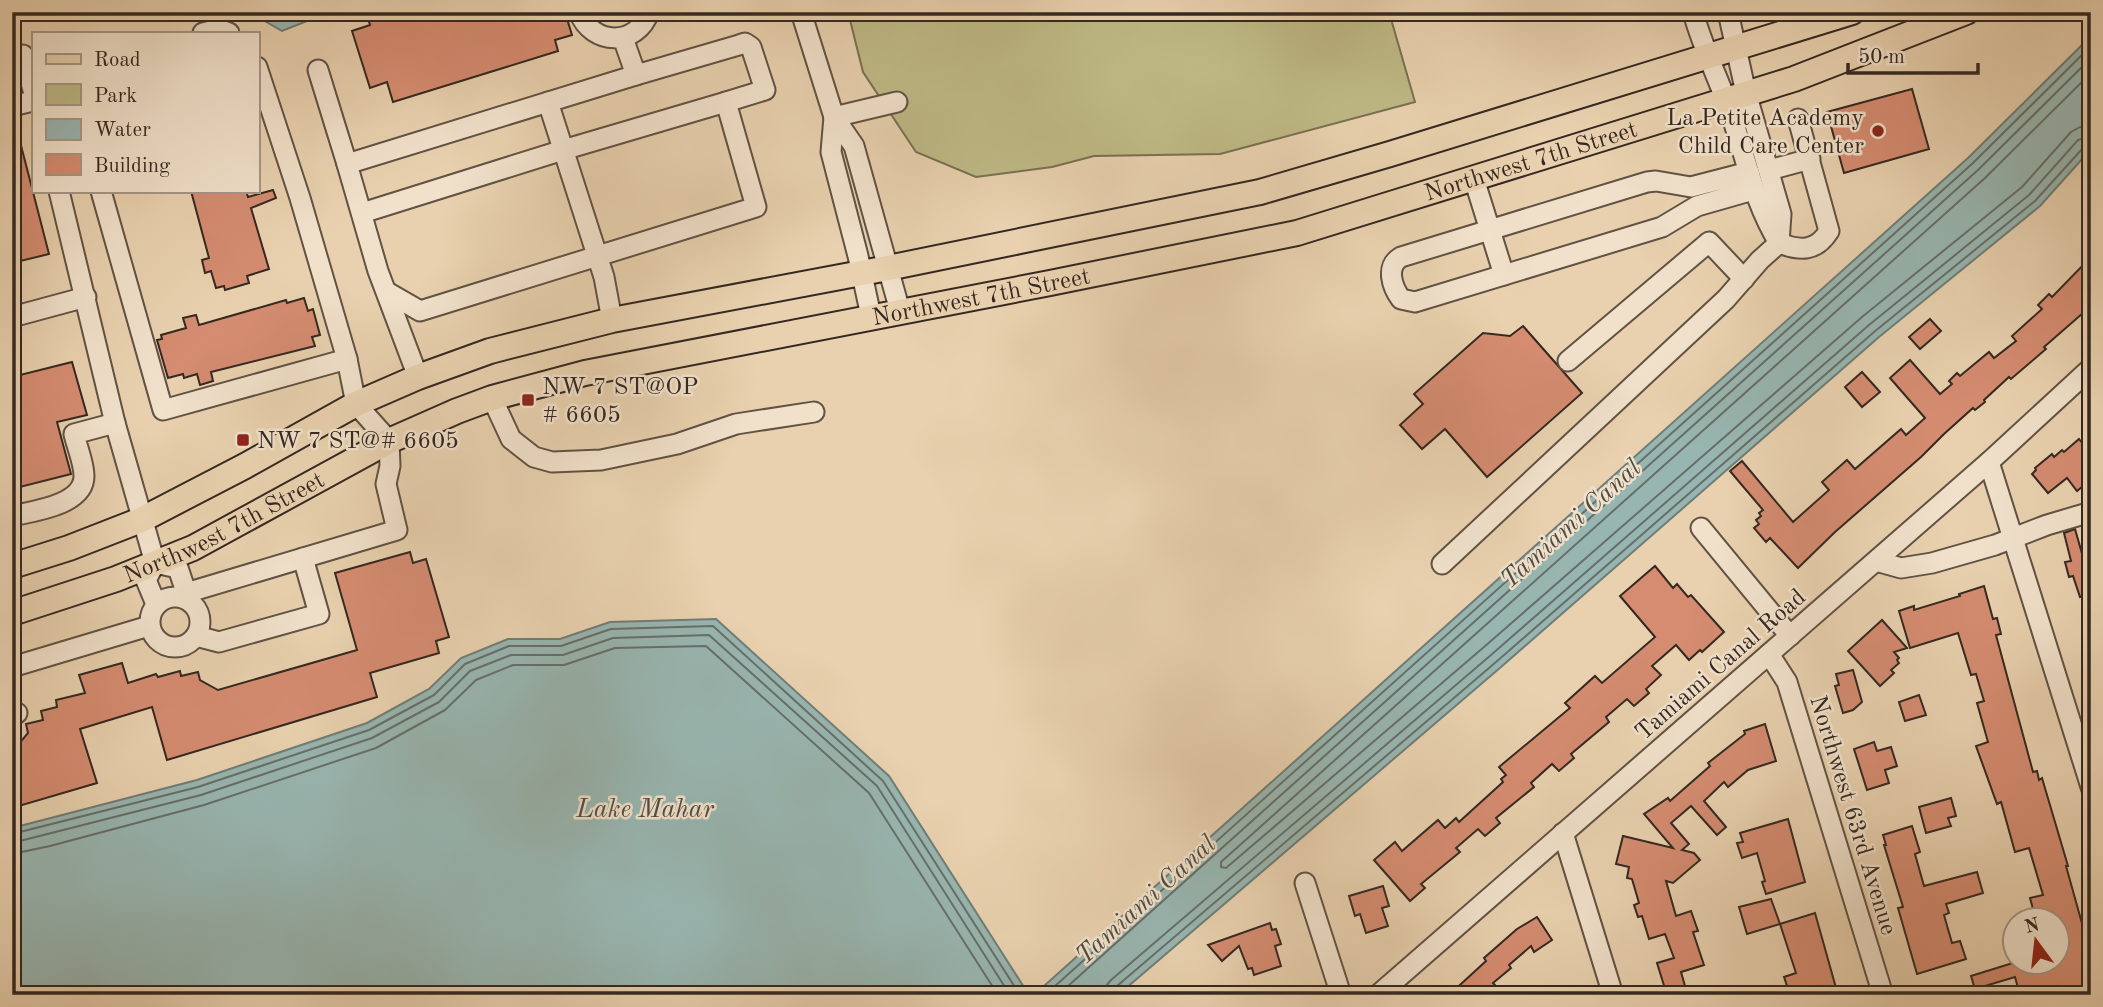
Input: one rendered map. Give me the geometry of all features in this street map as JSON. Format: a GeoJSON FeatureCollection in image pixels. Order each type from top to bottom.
{"type":"FeatureCollection","features":[{"type":"Feature","properties":{"kind":"main road","name":"Northwest 7th Street"},"geometry":{"type":"LineString","coordinates":[[12,566],[82,544],[141,520],[356,404],[418,377],[490,351],[612,320],[888,268],[1294,183],[1852,12]]}},
{"type":"Feature","properties":{"kind":"main road","name":"Northwest 7th Street"},"geometry":{"type":"LineString","coordinates":[[12,612],[116,579],[219,535],[389,441],[492,398],[585,373],[1267,240],[1474,179],[1794,79],[1966,12]]}},
{"type":"Feature","properties":{"kind":"street"},"geometry":{"type":"LineString","coordinates":[[579,12],[584,24],[592,32],[602,37],[623,38],[638,30],[654,14]]}},
{"type":"Feature","properties":{"kind":"street"},"geometry":{"type":"LineString","coordinates":[[801,12],[834,117],[854,146],[900,311]]}},
{"type":"Feature","properties":{"kind":"street"},"geometry":{"type":"LineString","coordinates":[[1442,564],[1726,299],[1760,260],[1779,243],[1780,214],[1769,170],[1736,96],[1707,56],[1693,12]]}},
{"type":"Feature","properties":{"kind":"street"},"geometry":{"type":"LineString","coordinates":[[1728,12],[1737,47],[1736,96],[1751,181],[1763,217],[1779,243],[1798,251],[1815,245],[1824,239],[1829,231],[1798,119]]}},
{"type":"Feature","properties":{"kind":"street"},"geometry":{"type":"LineString","coordinates":[[206,32],[219,29],[226,32]]}},
{"type":"Feature","properties":{"kind":"street"},"geometry":{"type":"LineString","coordinates":[[623,38],[636,75]]}},
{"type":"Feature","properties":{"kind":"street"},"geometry":{"type":"LineString","coordinates":[[347,164],[745,43],[751,47],[765,90],[362,213]]}},
{"type":"Feature","properties":{"kind":"street"},"geometry":{"type":"LineString","coordinates":[[12,58],[23,55],[32,86]]}},
{"type":"Feature","properties":{"kind":"street"},"geometry":{"type":"LineString","coordinates":[[318,71],[378,271],[418,377]]}},
{"type":"Feature","properties":{"kind":"street"},"geometry":{"type":"LineString","coordinates":[[155,563],[178,568],[187,597],[195,606],[201,621],[196,636],[184,646],[169,647],[156,640],[149,626],[150,615],[156,604],[168,597],[187,597],[221,582],[397,530],[386,484],[390,466],[389,441],[356,404],[347,359],[300,198],[259,73]]}},
{"type":"Feature","properties":{"kind":"street"},"geometry":{"type":"LineString","coordinates":[[12,106],[32,101]]}},
{"type":"Feature","properties":{"kind":"street"},"geometry":{"type":"LineString","coordinates":[[548,102],[604,277],[612,320]]}},
{"type":"Feature","properties":{"kind":"street"},"geometry":{"type":"LineString","coordinates":[[387,292],[419,311],[756,207],[726,102]]}},
{"type":"Feature","properties":{"kind":"street"},"geometry":{"type":"LineString","coordinates":[[834,117],[897,103]]}},
{"type":"Feature","properties":{"kind":"street"},"geometry":{"type":"LineString","coordinates":[[834,117],[831,152],[871,316]]}},
{"type":"Feature","properties":{"kind":"street"},"geometry":{"type":"LineString","coordinates":[[1769,170],[1810,159]]}},
{"type":"Feature","properties":{"kind":"street"},"geometry":{"type":"LineString","coordinates":[[1474,179],[1504,275]]}},
{"type":"Feature","properties":{"kind":"street"},"geometry":{"type":"LineString","coordinates":[[1656,181],[1678,186],[1751,181],[1685,212],[1662,227],[1415,302],[1401,299],[1393,284],[1391,268],[1394,261],[1647,182],[1656,181]]}},
{"type":"Feature","properties":{"kind":"street"},"geometry":{"type":"LineString","coordinates":[[1678,186],[1685,212]]}},
{"type":"Feature","properties":{"kind":"street"},"geometry":{"type":"LineString","coordinates":[[59,192],[115,424],[155,563],[146,580],[156,604]]}},
{"type":"Feature","properties":{"kind":"street"},"geometry":{"type":"LineString","coordinates":[[102,192],[163,410],[347,359]]}},
{"type":"Feature","properties":{"kind":"street"},"geometry":{"type":"LineString","coordinates":[[1568,361],[1709,242],[1744,279]]}},
{"type":"Feature","properties":{"kind":"street"},"geometry":{"type":"LineString","coordinates":[[12,317],[86,298]]}},
{"type":"Feature","properties":{"kind":"street","name":"Tamiami Canal Road"},"geometry":{"type":"LineString","coordinates":[[1378,995],[1989,462],[2091,368]]}},
{"type":"Feature","properties":{"kind":"street"},"geometry":{"type":"LineString","coordinates":[[492,398],[511,439],[534,457],[551,462],[601,460],[677,444],[736,424],[814,412]]}},
{"type":"Feature","properties":{"kind":"street"},"geometry":{"type":"LineString","coordinates":[[12,516],[51,507],[77,493],[83,484],[84,473],[74,434],[115,424]]}},
{"type":"Feature","properties":{"kind":"street"},"geometry":{"type":"LineString","coordinates":[[1989,462],[2091,787]]}},
{"type":"Feature","properties":{"kind":"street"},"geometry":{"type":"LineString","coordinates":[[1876,561],[1901,568],[1916,566],[1995,545],[2091,512]]}},
{"type":"Feature","properties":{"kind":"street"},"geometry":{"type":"LineString","coordinates":[[1701,528],[1790,636]]}},
{"type":"Feature","properties":{"kind":"street"},"geometry":{"type":"LineString","coordinates":[[196,636],[219,642],[319,614],[303,558]]}},
{"type":"Feature","properties":{"kind":"street"},"geometry":{"type":"LineString","coordinates":[[12,667],[149,626]]}},
{"type":"Feature","properties":{"kind":"street","name":"Northwest 63rd Avenue"},"geometry":{"type":"LineString","coordinates":[[1769,654],[1787,681],[1883,995]]}},
{"type":"Feature","properties":{"kind":"street"},"geometry":{"type":"LineString","coordinates":[[1563,833],[1613,995]]}},
{"type":"Feature","properties":{"kind":"street"},"geometry":{"type":"LineString","coordinates":[[1305,883],[1341,995]]}},
{"type":"Feature","properties":{"kind":"green space"},"geometry":{"type":"Polygon","coordinates":[[[848,12],[1389,12],[1415,102],[1220,154],[1094,156],[1052,167],[976,177],[916,152],[863,72],[848,12]]]}},
{"type":"Feature","properties":{"kind":"water"},"geometry":{"type":"Polygon","coordinates":[[[249,12],[330,12],[282,31],[249,12]]]}},
{"type":"Feature","properties":{"kind":"water","name":"Tamiami Canal"},"geometry":{"type":"Polygon","coordinates":[[[2091,36],[2091,149],[2040,206],[1879,337],[1501,667],[1118,995],[1034,995],[1968,158],[2091,36]]]}},
{"type":"Feature","properties":{"kind":"water","name":"Lake Mahar"},"geometry":{"type":"Polygon","coordinates":[[[716,619],[889,776],[1029,995],[12,995],[12,828],[197,780],[367,723],[429,689],[461,658],[508,639],[560,639],[610,622],[716,619]]]}},
{"type":"Feature","properties":{"kind":"building"},"geometry":{"type":"Polygon","coordinates":[[[374,12],[565,12],[572,35],[555,40],[558,51],[393,102],[387,82],[370,88],[352,31],[370,25],[367,15],[374,12]]]}},
{"type":"Feature","properties":{"kind":"building","name":"La Petite Academy Child Care Center"},"geometry":{"type":"Polygon","coordinates":[[[1912,89],[1929,149],[1844,173],[1827,112],[1912,89]]]}},
{"type":"Feature","properties":{"kind":"building"},"geometry":{"type":"Polygon","coordinates":[[[12,130],[17,130],[49,254],[12,263],[12,130]]]}},
{"type":"Feature","properties":{"kind":"building"},"geometry":{"type":"Polygon","coordinates":[[[273,190],[276,198],[251,208],[269,269],[247,276],[249,283],[225,290],[224,286],[216,288],[211,271],[205,273],[202,260],[209,258],[191,192],[246,192],[248,197],[273,190]]]}},
{"type":"Feature","properties":{"kind":"building"},"geometry":{"type":"Polygon","coordinates":[[[2091,257],[2091,306],[2044,347],[2046,349],[2011,379],[2009,377],[1984,400],[1985,402],[1975,410],[1973,408],[1798,568],[1770,538],[1766,542],[1754,528],[1759,524],[1756,520],[1763,510],[1730,471],[1742,461],[1793,522],[1829,490],[1822,482],[1847,460],[1855,469],[1901,429],[1906,435],[1925,418],[1890,378],[1910,360],[1940,394],[1952,384],[1949,381],[1957,373],[1960,376],[1989,352],[1994,358],[2016,341],[2012,336],[2042,309],[2038,305],[2049,294],[2052,297],[2091,257]]]}},
{"type":"Feature","properties":{"kind":"building"},"geometry":{"type":"Polygon","coordinates":[[[304,298],[308,311],[313,309],[320,335],[312,337],[315,346],[211,372],[213,381],[200,385],[197,374],[184,378],[183,374],[168,378],[157,340],[162,339],[161,335],[186,328],[183,318],[196,315],[199,325],[286,300],[287,303],[304,298]]]}},
{"type":"Feature","properties":{"kind":"building"},"geometry":{"type":"Polygon","coordinates":[[[1930,319],[1941,331],[1920,349],[1909,337],[1930,319]]]}},
{"type":"Feature","properties":{"kind":"building"},"geometry":{"type":"Polygon","coordinates":[[[1523,326],[1582,393],[1487,477],[1445,429],[1422,449],[1400,425],[1423,404],[1414,394],[1483,333],[1510,336],[1523,326]]]}},
{"type":"Feature","properties":{"kind":"building"},"geometry":{"type":"Polygon","coordinates":[[[72,362],[87,415],[57,422],[71,474],[12,489],[12,377],[72,362]]]}},
{"type":"Feature","properties":{"kind":"building"},"geometry":{"type":"Polygon","coordinates":[[[1862,372],[1880,392],[1862,407],[1845,387],[1862,372]]]}},
{"type":"Feature","properties":{"kind":"building"},"geometry":{"type":"Polygon","coordinates":[[[2079,439],[2091,454],[2091,468],[2083,474],[2089,481],[2077,491],[2067,478],[2048,493],[2032,474],[2035,468],[2052,454],[2054,457],[2062,450],[2064,452],[2079,439]]]}},
{"type":"Feature","properties":{"kind":"building"},"geometry":{"type":"Polygon","coordinates":[[[2075,529],[2083,557],[2091,555],[2091,594],[2080,597],[2073,576],[2069,577],[2065,562],[2071,561],[2064,533],[2075,529]]]}},
{"type":"Feature","properties":{"kind":"building"},"geometry":{"type":"Polygon","coordinates":[[[410,552],[413,563],[426,559],[449,637],[436,641],[439,653],[370,673],[377,697],[167,760],[152,707],[80,729],[97,783],[12,808],[12,752],[28,733],[26,724],[43,720],[41,711],[57,707],[56,700],[85,693],[79,675],[122,663],[128,683],[156,674],[158,677],[180,671],[181,676],[198,672],[200,680],[218,690],[357,650],[335,573],[410,552]]]}},
{"type":"Feature","properties":{"kind":"building"},"geometry":{"type":"Polygon","coordinates":[[[1655,566],[1673,588],[1677,584],[1688,597],[1691,595],[1724,632],[1689,660],[1676,645],[1652,666],[1661,675],[1646,689],[1649,693],[1634,706],[1627,699],[1606,717],[1609,722],[1571,754],[1574,758],[1559,771],[1552,764],[1531,783],[1534,787],[1496,818],[1500,823],[1485,836],[1478,829],[1456,848],[1460,852],[1421,884],[1425,888],[1410,901],[1374,860],[1395,842],[1402,851],[1438,820],[1445,828],[1456,818],[1459,822],[1503,782],[1501,779],[1506,775],[1499,767],[1570,708],[1565,703],[1595,676],[1602,683],[1655,637],[1620,596],[1655,566]]]}},
{"type":"Feature","properties":{"kind":"building"},"geometry":{"type":"Polygon","coordinates":[[[1984,586],[1993,619],[1997,618],[2001,634],[1996,635],[2033,772],[2037,771],[2039,780],[2042,778],[2083,927],[2091,925],[2091,995],[2060,995],[2057,986],[2020,995],[2015,977],[1975,989],[1971,976],[2002,966],[2002,976],[2072,976],[2072,906],[2032,906],[2030,898],[2043,895],[2029,848],[2015,852],[2001,802],[1997,804],[1976,746],[1988,742],[1977,703],[1984,701],[1976,674],[1971,675],[1958,633],[1910,648],[1899,611],[1914,606],[1914,610],[1960,596],[1959,594],[1984,586]]]}},
{"type":"Feature","properties":{"kind":"building"},"geometry":{"type":"Polygon","coordinates":[[[1882,620],[1907,648],[1894,652],[1899,663],[1891,670],[1894,673],[1880,686],[1848,651],[1882,620]]]}},
{"type":"Feature","properties":{"kind":"building"},"geometry":{"type":"Polygon","coordinates":[[[1853,670],[1862,702],[1853,710],[1843,713],[1835,686],[1839,685],[1836,674],[1853,670]]]}},
{"type":"Feature","properties":{"kind":"building"},"geometry":{"type":"Polygon","coordinates":[[[1919,695],[1926,715],[1905,721],[1899,702],[1919,695]]]}},
{"type":"Feature","properties":{"kind":"building"},"geometry":{"type":"Polygon","coordinates":[[[1765,724],[1776,761],[1748,770],[1728,787],[1724,782],[1704,801],[1726,827],[1717,835],[1691,806],[1671,823],[1689,844],[1682,850],[1694,853],[1700,860],[1673,883],[1666,881],[1676,916],[1691,911],[1698,931],[1693,932],[1704,965],[1681,972],[1685,986],[1666,992],[1657,963],[1674,958],[1665,934],[1649,939],[1642,916],[1638,917],[1634,905],[1639,903],[1632,879],[1627,878],[1629,867],[1616,864],[1623,836],[1673,848],[1644,814],[1668,798],[1670,801],[1710,766],[1708,763],[1745,734],[1744,731],[1765,724]]]}},
{"type":"Feature","properties":{"kind":"building"},"geometry":{"type":"Polygon","coordinates":[[[1874,742],[1877,751],[1891,747],[1897,766],[1885,770],[1889,783],[1867,790],[1854,749],[1874,742]]]}},
{"type":"Feature","properties":{"kind":"building"},"geometry":{"type":"Polygon","coordinates":[[[1951,798],[1956,816],[1948,818],[1951,826],[1926,833],[1919,807],[1951,798]]]}},
{"type":"Feature","properties":{"kind":"building"},"geometry":{"type":"Polygon","coordinates":[[[1788,819],[1805,882],[1766,894],[1757,853],[1742,858],[1737,843],[1743,842],[1740,833],[1788,819]]]}},
{"type":"Feature","properties":{"kind":"building"},"geometry":{"type":"Polygon","coordinates":[[[1912,826],[1920,852],[1915,854],[1924,886],[1977,872],[1983,893],[1946,904],[1949,913],[1944,915],[1952,943],[1960,941],[1966,959],[1917,974],[1898,908],[1903,907],[1883,835],[1912,826]]]}},
{"type":"Feature","properties":{"kind":"building"},"geometry":{"type":"Polygon","coordinates":[[[1383,886],[1389,906],[1382,908],[1388,926],[1366,933],[1360,914],[1355,916],[1349,896],[1383,886]]]}},
{"type":"Feature","properties":{"kind":"building"},"geometry":{"type":"Polygon","coordinates":[[[1771,899],[1780,924],[1747,934],[1739,907],[1771,899]]]}},
{"type":"Feature","properties":{"kind":"building"},"geometry":{"type":"Polygon","coordinates":[[[1815,913],[1838,995],[1790,995],[1784,977],[1796,973],[1780,924],[1815,913]]]}},
{"type":"Feature","properties":{"kind":"building"},"geometry":{"type":"Polygon","coordinates":[[[1537,917],[1552,940],[1534,952],[1531,946],[1493,983],[1504,995],[1449,995],[1486,961],[1484,958],[1517,929],[1537,917]]]}},
{"type":"Feature","properties":{"kind":"building"},"geometry":{"type":"Polygon","coordinates":[[[1270,923],[1272,930],[1276,929],[1281,944],[1275,946],[1281,966],[1254,975],[1252,968],[1248,969],[1239,946],[1222,961],[1208,945],[1270,923]]]}},
{"type":"Feature","properties":{"kind":"place","name":"La Petite Academy Child Care Center"},"geometry":{"type":"Point","coordinates":[1878,131]}},
{"type":"Feature","properties":{"kind":"place","name":"NW 7 ST@OP # 6605"},"geometry":{"type":"Point","coordinates":[528,400]}},
{"type":"Feature","properties":{"kind":"place","name":"NW 7 ST@# 6605"},"geometry":{"type":"Point","coordinates":[243,440]}}]}
